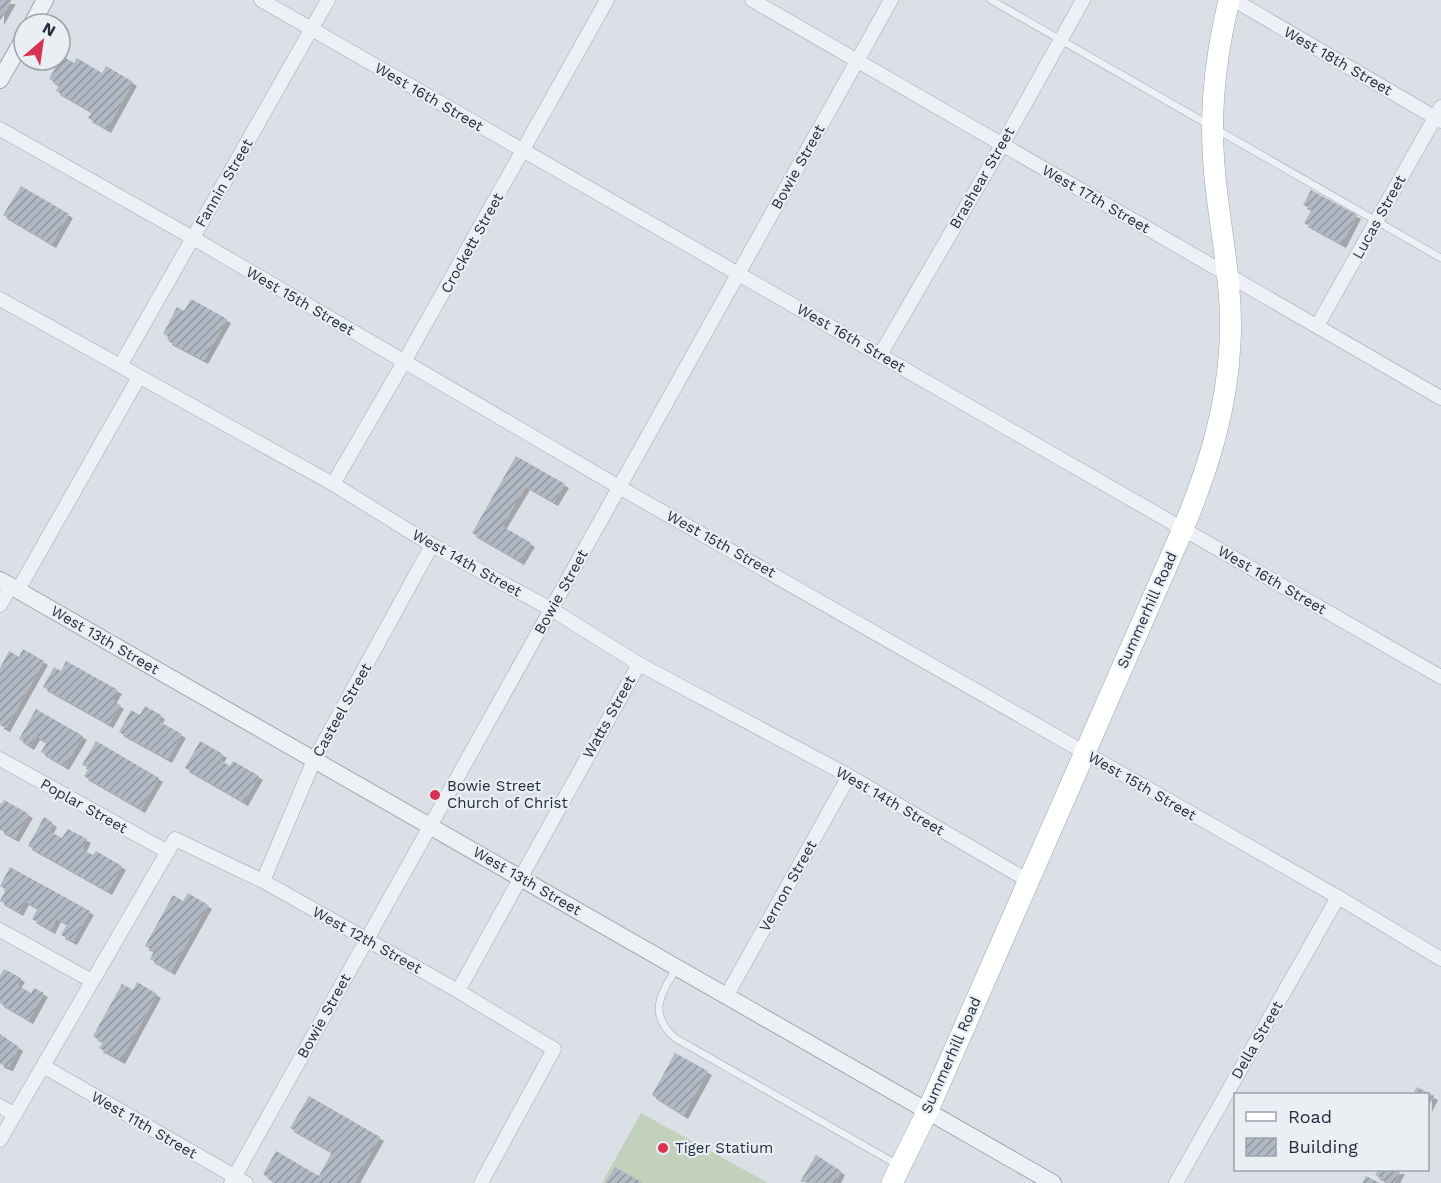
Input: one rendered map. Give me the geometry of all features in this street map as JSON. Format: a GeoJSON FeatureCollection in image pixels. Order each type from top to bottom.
{"type":"FeatureCollection","features":[{"type":"Feature","properties":{"kind":"main road","name":"Summerhill Road"},"geometry":{"type":"LineString","coordinates":[[896,1175],[928,1110],[1183,529],[1211,456],[1222,410],[1230,344],[1228,276],[1216,194],[1212,127],[1214,78],[1229,0]]}},
{"type":"Feature","properties":{"kind":"street","name":"West 16th Street"},"geometry":{"type":"LineString","coordinates":[[261,0],[1441,677]]}},
{"type":"Feature","properties":{"kind":"street","name":"Fannin Street"},"geometry":{"type":"LineString","coordinates":[[120,366],[328,0]]}},
{"type":"Feature","properties":{"kind":"street","name":"Crockett Street"},"geometry":{"type":"LineString","coordinates":[[333,484],[524,151],[607,0]]}},
{"type":"Feature","properties":{"kind":"street","name":"West 17th Street"},"geometry":{"type":"LineString","coordinates":[[752,0],[1441,398]]}},
{"type":"Feature","properties":{"kind":"street","name":"Bowie Street"},"geometry":{"type":"LineString","coordinates":[[237,1181],[366,940],[891,0]]}},
{"type":"Feature","properties":{"kind":"street","name":"Brashear Street"},"geometry":{"type":"LineString","coordinates":[[880,355],[1083,0]]}},
{"type":"Feature","properties":{"kind":"street","name":"West 18th Street"},"geometry":{"type":"LineString","coordinates":[[1234,0],[1439,115]]}},
{"type":"Feature","properties":{"kind":"street"},"geometry":{"type":"LineString","coordinates":[[0,80],[12,59]]}},
{"type":"Feature","properties":{"kind":"street","name":"Lucas Street"},"geometry":{"type":"LineString","coordinates":[[1317,326],[1439,115]]}},
{"type":"Feature","properties":{"kind":"street","name":"West 15th Street"},"geometry":{"type":"LineString","coordinates":[[0,129],[193,238],[620,487],[1338,897],[1441,959]]}},
{"type":"Feature","properties":{"kind":"street","name":"West 14th Street"},"geometry":{"type":"LineString","coordinates":[[0,299],[333,484],[432,545],[551,609],[639,664],[849,776],[1028,880]]}},
{"type":"Feature","properties":{"kind":"street"},"geometry":{"type":"LineString","coordinates":[[0,605],[10,585],[139,377]]}},
{"type":"Feature","properties":{"kind":"street","name":"Casteel Street"},"geometry":{"type":"LineString","coordinates":[[263,881],[314,759],[432,545]]}},
{"type":"Feature","properties":{"kind":"street","name":"West 13th Street"},"geometry":{"type":"LineString","coordinates":[[10,585],[1053,1183]]}},
{"type":"Feature","properties":{"kind":"street","name":"Watts Street"},"geometry":{"type":"LineString","coordinates":[[458,991],[639,664]]}},
{"type":"Feature","properties":{"kind":"street","name":"Poplar Street"},"geometry":{"type":"LineString","coordinates":[[0,759],[168,852]]}},
{"type":"Feature","properties":{"kind":"street","name":"Vernon Street"},"geometry":{"type":"LineString","coordinates":[[727,995],[849,776]]}},
{"type":"Feature","properties":{"kind":"street","name":"West 12th Street"},"geometry":{"type":"LineString","coordinates":[[168,852],[175,839],[263,881],[554,1048],[481,1183]]}},
{"type":"Feature","properties":{"kind":"street"},"geometry":{"type":"LineString","coordinates":[[0,1140],[168,852]]}},
{"type":"Feature","properties":{"kind":"street","name":"Della Street"},"geometry":{"type":"LineString","coordinates":[[1176,1183],[1338,897]]}},
{"type":"Feature","properties":{"kind":"street"},"geometry":{"type":"LineString","coordinates":[[0,930],[92,981]]}},
{"type":"Feature","properties":{"kind":"street","name":"West 11th Street"},"geometry":{"type":"LineString","coordinates":[[43,1066],[237,1181]]}},
{"type":"Feature","properties":{"kind":"street"},"geometry":{"type":"LineString","coordinates":[[0,1106],[15,1115]]}},
{"type":"Feature","properties":{"kind":"lane"},"geometry":{"type":"LineString","coordinates":[[991,0],[1441,258]]}},
{"type":"Feature","properties":{"kind":"lane"},"geometry":{"type":"LineString","coordinates":[[678,967],[659,999],[660,1021],[670,1034],[896,1175]]}},
{"type":"Feature","properties":{"kind":"green space","name":"Tiger Statium"},"geometry":{"type":"Polygon","coordinates":[[[641,1113],[768,1183],[602,1183],[641,1113]]]}},
{"type":"Feature","properties":{"kind":"building"},"geometry":{"type":"Polygon","coordinates":[[[0,0],[12,0],[0,21],[0,0]]]}},
{"type":"Feature","properties":{"kind":"building"},"geometry":{"type":"Polygon","coordinates":[[[77,58],[102,73],[106,66],[133,82],[107,129],[88,118],[92,112],[56,91],[59,85],[49,79],[53,72],[72,72],[72,62],[74,63],[77,58]]]}},
{"type":"Feature","properties":{"kind":"building"},"geometry":{"type":"Polygon","coordinates":[[[21,186],[69,214],[52,244],[3,215],[21,186]]]}},
{"type":"Feature","properties":{"kind":"building"},"geometry":{"type":"Polygon","coordinates":[[[1311,190],[1357,215],[1342,244],[1304,223],[1312,209],[1303,205],[1311,190]]]}},
{"type":"Feature","properties":{"kind":"building"},"geometry":{"type":"Polygon","coordinates":[[[191,299],[227,319],[204,360],[168,341],[170,337],[163,334],[177,307],[184,311],[191,299]]]}},
{"type":"Feature","properties":{"kind":"building"},"geometry":{"type":"Polygon","coordinates":[[[516,456],[565,484],[554,502],[526,486],[502,526],[531,543],[520,561],[472,533],[516,456]]]}},
{"type":"Feature","properties":{"kind":"building"},"geometry":{"type":"Polygon","coordinates":[[[23,649],[44,661],[6,728],[0,725],[0,668],[9,651],[19,657],[23,649]]]}},
{"type":"Feature","properties":{"kind":"building"},"geometry":{"type":"Polygon","coordinates":[[[66,661],[118,690],[112,700],[120,705],[109,724],[43,687],[54,667],[61,671],[66,661]]]}},
{"type":"Feature","properties":{"kind":"building"},"geometry":{"type":"Polygon","coordinates":[[[145,706],[161,715],[158,721],[182,734],[168,759],[119,732],[131,710],[140,715],[145,706]]]}},
{"type":"Feature","properties":{"kind":"building"},"geometry":{"type":"Polygon","coordinates":[[[36,709],[83,736],[65,766],[41,752],[47,742],[36,736],[30,746],[19,739],[36,709]]]}},
{"type":"Feature","properties":{"kind":"building"},"geometry":{"type":"Polygon","coordinates":[[[96,741],[159,778],[141,809],[84,776],[89,768],[82,765],[96,741]]]}},
{"type":"Feature","properties":{"kind":"building"},"geometry":{"type":"Polygon","coordinates":[[[200,741],[223,754],[219,760],[230,766],[233,761],[259,776],[244,802],[185,768],[200,741]]]}},
{"type":"Feature","properties":{"kind":"building"},"geometry":{"type":"Polygon","coordinates":[[[4,800],[29,814],[15,838],[0,830],[0,803],[2,804],[4,800]]]}},
{"type":"Feature","properties":{"kind":"building"},"geometry":{"type":"Polygon","coordinates":[[[44,817],[53,823],[49,831],[62,838],[68,829],[87,839],[82,849],[93,855],[96,851],[122,866],[108,891],[28,846],[44,817]]]}},
{"type":"Feature","properties":{"kind":"building"},"geometry":{"type":"Polygon","coordinates":[[[10,867],[90,911],[73,941],[61,935],[67,924],[57,918],[51,930],[32,919],[38,908],[25,901],[19,912],[0,901],[6,889],[0,886],[10,867]]]}},
{"type":"Feature","properties":{"kind":"building"},"geometry":{"type":"Polygon","coordinates":[[[188,893],[208,905],[171,971],[150,959],[154,951],[145,946],[173,895],[183,901],[188,893]]]}},
{"type":"Feature","properties":{"kind":"building"},"geometry":{"type":"Polygon","coordinates":[[[4,969],[21,978],[17,985],[31,993],[34,988],[44,993],[29,1020],[0,1003],[0,976],[4,969]]]}},
{"type":"Feature","properties":{"kind":"building"},"geometry":{"type":"Polygon","coordinates":[[[137,982],[157,994],[121,1060],[99,1048],[103,1042],[93,1036],[122,984],[133,990],[137,982]]]}},
{"type":"Feature","properties":{"kind":"building"},"geometry":{"type":"Polygon","coordinates":[[[0,1034],[19,1047],[9,1067],[0,1064],[0,1034]]]}},
{"type":"Feature","properties":{"kind":"building"},"geometry":{"type":"Polygon","coordinates":[[[675,1053],[708,1071],[684,1115],[652,1095],[675,1053]]]}},
{"type":"Feature","properties":{"kind":"building"},"geometry":{"type":"Polygon","coordinates":[[[1417,1087],[1428,1093],[1414,1093],[1417,1087]]]}},
{"type":"Feature","properties":{"kind":"building"},"geometry":{"type":"Polygon","coordinates":[[[1429,1093],[1434,1096],[1429,1106],[1429,1093]]]}},
{"type":"Feature","properties":{"kind":"building"},"geometry":{"type":"Polygon","coordinates":[[[309,1096],[380,1137],[354,1183],[276,1183],[263,1174],[276,1151],[319,1176],[332,1152],[290,1128],[309,1096]]]}},
{"type":"Feature","properties":{"kind":"building"},"geometry":{"type":"Polygon","coordinates":[[[816,1155],[841,1171],[835,1183],[800,1182],[816,1155]]]}},
{"type":"Feature","properties":{"kind":"building"},"geometry":{"type":"Polygon","coordinates":[[[615,1167],[643,1183],[605,1183],[615,1167]]]}},
{"type":"Feature","properties":{"kind":"building"},"geometry":{"type":"Polygon","coordinates":[[[1378,1171],[1400,1171],[1394,1183],[1375,1175],[1378,1171]]]}},
{"type":"Feature","properties":{"kind":"building"},"geometry":{"type":"Polygon","coordinates":[[[1366,1176],[1380,1183],[1362,1183],[1366,1176]]]}},
{"type":"Feature","properties":{"kind":"place","name":"Bowie Street Church of Christ"},"geometry":{"type":"Point","coordinates":[435,795]}},
{"type":"Feature","properties":{"kind":"place","name":"Tiger Statium"},"geometry":{"type":"Point","coordinates":[663,1148]}}]}
